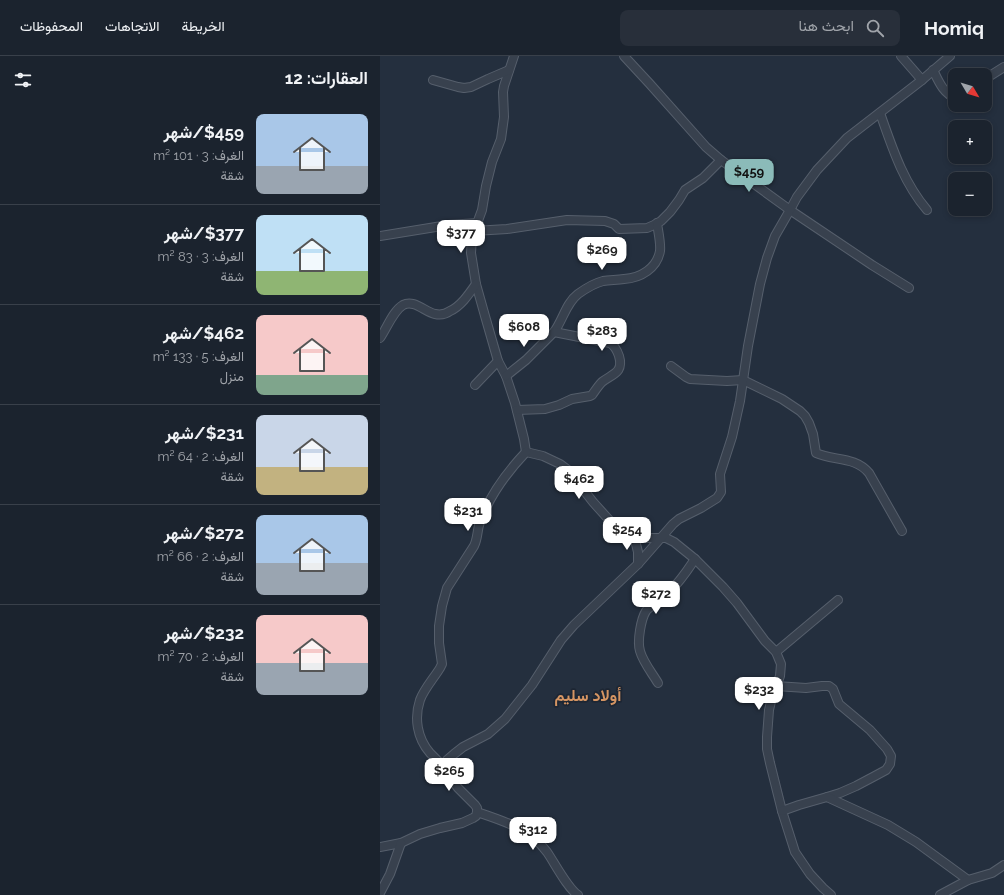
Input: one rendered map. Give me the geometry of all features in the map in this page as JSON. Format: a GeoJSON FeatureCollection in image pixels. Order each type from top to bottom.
{"type":"FeatureCollection","features":[{"type":"Feature","properties":{"kind":"street"},"geometry":{"type":"LineString","coordinates":[[514,56],[503,92],[504,117],[501,139],[492,162],[482,210],[472,237],[471,253],[476,284],[498,361],[506,376],[517,410],[526,452]]}},
{"type":"Feature","properties":{"kind":"street"},"geometry":{"type":"LineString","coordinates":[[624,56],[706,147],[790,210],[908,288]]}},
{"type":"Feature","properties":{"kind":"street"},"geometry":{"type":"LineString","coordinates":[[900,56],[922,80]]}},
{"type":"Feature","properties":{"kind":"street"},"geometry":{"type":"LineString","coordinates":[[443,766],[447,760],[463,747],[488,734],[505,719],[532,685],[561,640],[574,625],[638,564],[673,524],[679,519],[717,498],[721,492],[720,474],[732,437],[740,401],[748,346],[760,284],[775,236],[810,180],[847,138],[922,80],[950,56]]}},
{"type":"Feature","properties":{"kind":"street"},"geometry":{"type":"LineString","coordinates":[[992,75],[1004,67]]}},
{"type":"Feature","properties":{"kind":"street"},"geometry":{"type":"LineString","coordinates":[[433,80],[464,88],[470,87],[509,70]]}},
{"type":"Feature","properties":{"kind":"street"},"geometry":{"type":"LineString","coordinates":[[934,70],[943,88],[948,94]]}},
{"type":"Feature","properties":{"kind":"street"},"geometry":{"type":"LineString","coordinates":[[880,113],[893,152],[902,171],[912,189],[927,210]]}},
{"type":"Feature","properties":{"kind":"street"},"geometry":{"type":"LineString","coordinates":[[380,236],[461,224],[476,227],[507,229],[567,220],[605,221],[612,223],[619,229],[647,228],[666,216],[685,190],[703,178],[722,160]]}},
{"type":"Feature","properties":{"kind":"street"},"geometry":{"type":"LineString","coordinates":[[506,376],[526,360],[554,332],[568,304],[577,294],[602,282],[633,278],[642,275],[654,266],[660,250],[657,223]]}},
{"type":"Feature","properties":{"kind":"street"},"geometry":{"type":"LineString","coordinates":[[380,338],[396,311],[404,304],[409,303],[435,314],[443,314],[458,306],[476,284]]}},
{"type":"Feature","properties":{"kind":"street"},"geometry":{"type":"LineString","coordinates":[[517,410],[545,409],[572,399],[590,396],[603,381],[609,379],[618,370],[620,360],[614,345],[554,332]]}},
{"type":"Feature","properties":{"kind":"street"},"geometry":{"type":"LineString","coordinates":[[475,384],[498,361]]}},
{"type":"Feature","properties":{"kind":"street"},"geometry":{"type":"LineString","coordinates":[[671,366],[690,379],[727,381],[743,380],[782,399],[800,411],[809,423],[813,434],[816,454],[853,462],[865,468],[902,531]]}},
{"type":"Feature","properties":{"kind":"street"},"geometry":{"type":"LineString","coordinates":[[526,452],[543,456],[560,464],[568,470],[593,502],[618,528],[634,536],[671,539],[695,559],[723,587],[737,603],[765,641],[776,652],[781,664],[780,676],[769,710],[767,749],[770,763],[782,811],[795,852],[810,874],[832,895]]}},
{"type":"Feature","properties":{"kind":"street"},"geometry":{"type":"LineString","coordinates":[[380,847],[401,843],[420,834],[462,823],[476,816],[477,808],[458,788],[443,766],[429,752],[422,740],[418,731],[417,712],[420,699],[442,664],[439,643],[439,626],[447,588],[477,540],[479,524],[487,506],[515,464],[526,452]]}},
{"type":"Feature","properties":{"kind":"street"},"geometry":{"type":"LineString","coordinates":[[634,536],[638,552],[638,564]]}},
{"type":"Feature","properties":{"kind":"street"},"geometry":{"type":"LineString","coordinates":[[658,683],[644,660],[638,642],[644,616],[650,606],[660,601],[670,591],[685,574],[695,559]]}},
{"type":"Feature","properties":{"kind":"street"},"geometry":{"type":"LineString","coordinates":[[776,652],[838,600]]}},
{"type":"Feature","properties":{"kind":"street"},"geometry":{"type":"LineString","coordinates":[[776,686],[806,688],[829,686],[833,688],[840,704],[870,730],[887,749],[890,756],[890,764],[886,770],[856,786],[840,793],[782,811]]}},
{"type":"Feature","properties":{"kind":"street"},"geometry":{"type":"LineString","coordinates":[[828,797],[888,825],[916,842],[968,880]]}},
{"type":"Feature","properties":{"kind":"street"},"geometry":{"type":"LineString","coordinates":[[477,812],[511,825],[536,839],[546,851],[572,890],[578,895]]}},
{"type":"Feature","properties":{"kind":"street"},"geometry":{"type":"LineString","coordinates":[[380,893],[390,874],[401,843]]}},
{"type":"Feature","properties":{"kind":"street"},"geometry":{"type":"LineString","coordinates":[[940,895],[968,880],[992,873],[1004,865]]}},
{"type":"Feature","properties":{"kind":"district","name":"أولاد سليم"},"geometry":{"type":"Point","coordinates":[588,695]}}]}
